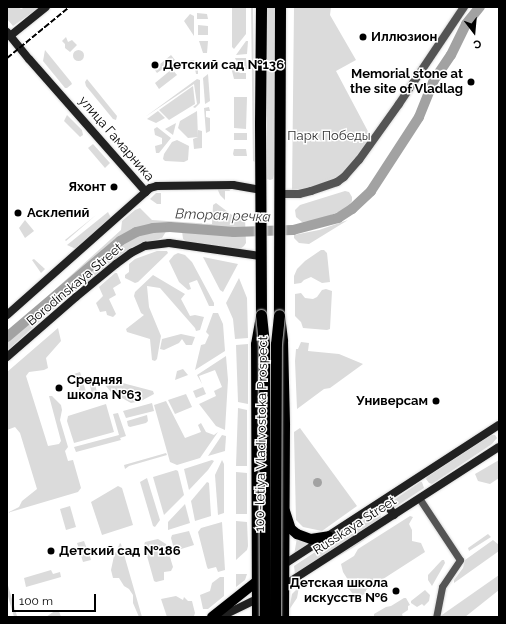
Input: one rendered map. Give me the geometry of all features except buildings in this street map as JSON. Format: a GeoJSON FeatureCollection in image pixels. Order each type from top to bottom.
{"type":"FeatureCollection","features":[{"type":"Feature","properties":{"kind":"highway"},"geometry":{"type":"LineString","coordinates":[[257,617],[256,344],[261,315],[261,7]]}},
{"type":"Feature","properties":{"kind":"highway","name":"100-letiya Vladivostoka Prospect"},"geometry":{"type":"LineString","coordinates":[[275,617],[276,344],[279,315],[280,251],[280,7]]}},
{"type":"Feature","properties":{"kind":"highway","name":"100-letiya Vladivostoka Prospect"},"geometry":{"type":"LineString","coordinates":[[261,315],[264,345],[265,617]]}},
{"type":"Feature","properties":{"kind":"highway"},"geometry":{"type":"LineString","coordinates":[[279,315],[282,340],[283,617]]}},
{"type":"Feature","properties":{"kind":"highway"},"geometry":{"type":"LineString","coordinates":[[256,510],[262,514],[277,514],[283,506]]}},
{"type":"Feature","properties":{"kind":"main road"},"geometry":{"type":"LineString","coordinates":[[9,34],[46,7]]}},
{"type":"Feature","properties":{"kind":"main road","name":"улица Гамарника"},"geometry":{"type":"LineString","coordinates":[[9,34],[146,192],[157,186],[233,185],[260,190]]}},
{"type":"Feature","properties":{"kind":"main road","name":"Borodinskaya Street"},"geometry":{"type":"LineString","coordinates":[[7,315],[146,192]]}},
{"type":"Feature","properties":{"kind":"main road","name":"Borodinskaya Street"},"geometry":{"type":"LineString","coordinates":[[7,357],[76,297],[131,252],[158,243],[260,253]]}},
{"type":"Feature","properties":{"kind":"main road","name":"Russkaya Street"},"geometry":{"type":"LineString","coordinates":[[256,582],[498,428]]}},
{"type":"Feature","properties":{"kind":"main road","name":"Russkaya Street"},"geometry":{"type":"LineString","coordinates":[[220,617],[283,586],[499,447]]}},
{"type":"Feature","properties":{"kind":"main road"},"geometry":{"type":"LineString","coordinates":[[384,500],[394,515]]}},
{"type":"Feature","properties":{"kind":"main road"},"geometry":{"type":"LineString","coordinates":[[283,506],[291,529],[297,534],[310,539],[329,536]]}},
{"type":"Feature","properties":{"kind":"main road"},"geometry":{"type":"LineString","coordinates":[[212,617],[256,582]]}},
{"type":"Feature","properties":{"kind":"street"},"geometry":{"type":"LineString","coordinates":[[280,194],[299,194],[311,191],[336,182],[344,177],[359,160],[399,104],[464,7]]}},
{"type":"Feature","properties":{"kind":"street"},"geometry":{"type":"LineString","coordinates":[[269,493],[270,515]]}},
{"type":"Feature","properties":{"kind":"street"},"geometry":{"type":"LineString","coordinates":[[420,498],[460,560],[442,587],[436,617]]}},
{"type":"Feature","properties":{"kind":"green space"},"geometry":{"type":"Polygon","coordinates":[[[7,7],[18,7],[21,9],[26,7],[40,7],[13,26],[7,19],[7,7]]]}},
{"type":"Feature","properties":{"kind":"green space"},"geometry":{"type":"Polygon","coordinates":[[[232,7],[246,7],[246,34],[234,49],[232,47],[232,7]]]}},
{"type":"Feature","properties":{"kind":"green space"},"geometry":{"type":"Polygon","coordinates":[[[251,7],[253,7],[255,162],[253,161],[251,7]]]}},
{"type":"Feature","properties":{"kind":"green space"},"geometry":{"type":"Polygon","coordinates":[[[266,7],[275,7],[274,175],[273,179],[270,180],[267,179],[266,7]]]}},
{"type":"Feature","properties":{"kind":"green space","name":"Парк Победы"},"geometry":{"type":"Polygon","coordinates":[[[294,7],[331,7],[330,15],[356,60],[336,71],[372,139],[353,164],[335,181],[316,187],[292,190],[294,7]]]}},
{"type":"Feature","properties":{"kind":"green space"},"geometry":{"type":"Polygon","coordinates":[[[197,13],[207,14],[208,19],[197,19],[197,13]]]}},
{"type":"Feature","properties":{"kind":"green space"},"geometry":{"type":"Polygon","coordinates":[[[190,14],[194,16],[194,36],[184,21],[190,14]]]}},
{"type":"Feature","properties":{"kind":"green space"},"geometry":{"type":"Polygon","coordinates":[[[198,25],[208,26],[208,35],[198,35],[198,25]]]}},
{"type":"Feature","properties":{"kind":"green space"},"geometry":{"type":"Polygon","coordinates":[[[66,37],[68,42],[72,40],[77,45],[70,52],[65,48],[65,44],[62,41],[66,37]]]}},
{"type":"Feature","properties":{"kind":"green space"},"geometry":{"type":"Polygon","coordinates":[[[199,41],[208,41],[207,53],[203,53],[199,41]]]}},
{"type":"Feature","properties":{"kind":"green space"},"geometry":{"type":"Polygon","coordinates":[[[246,41],[248,41],[247,54],[236,55],[246,41]]]}},
{"type":"Feature","properties":{"kind":"green space"},"geometry":{"type":"Polygon","coordinates":[[[78,49],[82,51],[84,55],[82,59],[78,61],[74,59],[72,55],[74,51],[78,49]]]}},
{"type":"Feature","properties":{"kind":"green space"},"geometry":{"type":"Polygon","coordinates":[[[45,50],[71,82],[72,84],[67,88],[65,88],[43,61],[45,50]]]}},
{"type":"Feature","properties":{"kind":"green space"},"geometry":{"type":"Polygon","coordinates":[[[171,55],[175,60],[157,73],[154,69],[171,55]]]}},
{"type":"Feature","properties":{"kind":"green space"},"geometry":{"type":"Polygon","coordinates":[[[235,58],[246,58],[247,69],[240,69],[235,58]]]}},
{"type":"Feature","properties":{"kind":"green space"},"geometry":{"type":"Polygon","coordinates":[[[191,60],[198,61],[198,74],[196,74],[195,69],[189,62],[191,60]]]}},
{"type":"Feature","properties":{"kind":"green space"},"geometry":{"type":"Polygon","coordinates":[[[231,67],[234,67],[240,73],[246,73],[246,79],[234,79],[231,67]]]}},
{"type":"Feature","properties":{"kind":"green space"},"geometry":{"type":"Polygon","coordinates":[[[172,69],[177,75],[159,89],[155,83],[172,69]]]}},
{"type":"Feature","properties":{"kind":"green space"},"geometry":{"type":"Polygon","coordinates":[[[208,74],[210,101],[205,104],[203,78],[208,74]]]}},
{"type":"Feature","properties":{"kind":"green space"},"geometry":{"type":"Polygon","coordinates":[[[87,79],[117,116],[116,120],[113,119],[86,86],[85,82],[87,79]]]}},
{"type":"Feature","properties":{"kind":"green space"},"geometry":{"type":"Polygon","coordinates":[[[197,79],[200,80],[200,103],[195,108],[193,107],[197,104],[194,84],[145,117],[197,79]]]}},
{"type":"Feature","properties":{"kind":"green space"},"geometry":{"type":"Polygon","coordinates":[[[193,86],[195,104],[169,120],[159,110],[193,86]]]}},
{"type":"Feature","properties":{"kind":"green space"},"geometry":{"type":"Polygon","coordinates":[[[234,97],[247,97],[246,129],[234,128],[234,97]]]}},
{"type":"Feature","properties":{"kind":"green space"},"geometry":{"type":"Polygon","coordinates":[[[209,107],[210,111],[206,111],[206,117],[210,118],[210,131],[206,133],[204,108],[209,107]]]}},
{"type":"Feature","properties":{"kind":"green space"},"geometry":{"type":"Polygon","coordinates":[[[158,111],[165,118],[156,123],[147,119],[158,111]]]}},
{"type":"Feature","properties":{"kind":"green space"},"geometry":{"type":"Polygon","coordinates":[[[197,111],[198,137],[188,138],[178,128],[180,121],[197,111]]]}},
{"type":"Feature","properties":{"kind":"green space"},"geometry":{"type":"Polygon","coordinates":[[[67,115],[82,130],[83,135],[80,137],[64,121],[67,115]]]}},
{"type":"Feature","properties":{"kind":"green space"},"geometry":{"type":"Polygon","coordinates":[[[176,123],[173,135],[165,129],[176,123]]]}},
{"type":"Feature","properties":{"kind":"green space"},"geometry":{"type":"Polygon","coordinates":[[[157,127],[171,138],[159,153],[156,153],[155,146],[162,144],[162,138],[155,135],[154,129],[157,127]]]}},
{"type":"Feature","properties":{"kind":"green space"},"geometry":{"type":"Polygon","coordinates":[[[198,130],[202,131],[202,148],[194,149],[193,139],[198,137],[198,130]]]}},
{"type":"Feature","properties":{"kind":"green space"},"geometry":{"type":"Polygon","coordinates":[[[234,133],[247,133],[247,140],[234,140],[234,133]]]}},
{"type":"Feature","properties":{"kind":"green space"},"geometry":{"type":"Polygon","coordinates":[[[177,140],[189,146],[188,160],[184,162],[165,161],[163,159],[164,154],[172,142],[177,140]]]}},
{"type":"Feature","properties":{"kind":"green space"},"geometry":{"type":"Polygon","coordinates":[[[93,144],[110,163],[105,168],[88,148],[93,144]]]}},
{"type":"Feature","properties":{"kind":"green space"},"geometry":{"type":"Polygon","coordinates":[[[234,149],[246,149],[247,156],[234,156],[234,149]]]}},
{"type":"Feature","properties":{"kind":"green space"},"geometry":{"type":"Polygon","coordinates":[[[217,188],[229,188],[230,191],[225,191],[225,200],[220,195],[217,188]]]}},
{"type":"Feature","properties":{"kind":"green space"},"geometry":{"type":"Polygon","coordinates":[[[345,191],[349,192],[352,197],[352,201],[346,209],[316,221],[302,222],[296,217],[295,210],[300,205],[345,191]]]}},
{"type":"Feature","properties":{"kind":"green space"},"geometry":{"type":"Polygon","coordinates":[[[156,193],[161,193],[161,204],[157,204],[150,199],[156,193]]]}},
{"type":"Feature","properties":{"kind":"green space"},"geometry":{"type":"Polygon","coordinates":[[[216,203],[232,215],[245,218],[246,243],[240,249],[187,242],[183,239],[182,231],[167,230],[162,238],[132,247],[118,257],[52,310],[7,351],[7,333],[121,230],[122,221],[135,210],[140,208],[152,220],[212,224],[213,205],[216,203]]]}},
{"type":"Feature","properties":{"kind":"green space"},"geometry":{"type":"Polygon","coordinates":[[[108,212],[111,218],[76,249],[67,245],[108,212]]]}},
{"type":"Feature","properties":{"kind":"green space"},"geometry":{"type":"Polygon","coordinates":[[[96,215],[66,241],[65,240],[96,215]]]}},
{"type":"Feature","properties":{"kind":"green space"},"geometry":{"type":"Polygon","coordinates":[[[25,220],[34,231],[25,238],[19,228],[25,220]]]}},
{"type":"Feature","properties":{"kind":"green space"},"geometry":{"type":"Polygon","coordinates":[[[348,220],[309,244],[299,243],[294,238],[294,235],[319,230],[348,220]]]}},
{"type":"Feature","properties":{"kind":"green space"},"geometry":{"type":"Polygon","coordinates":[[[321,250],[324,250],[327,253],[330,282],[322,283],[311,277],[301,283],[294,284],[294,276],[297,269],[305,261],[321,250]]]}},
{"type":"Feature","properties":{"kind":"green space"},"geometry":{"type":"Polygon","coordinates":[[[157,251],[167,251],[168,253],[138,282],[135,283],[125,278],[125,275],[129,272],[129,264],[135,259],[157,251]]]}},
{"type":"Feature","properties":{"kind":"green space"},"geometry":{"type":"Polygon","coordinates":[[[178,253],[185,255],[192,262],[214,303],[214,306],[209,306],[197,280],[189,283],[191,289],[188,290],[179,282],[169,261],[178,253]]]}},
{"type":"Feature","properties":{"kind":"green space"},"geometry":{"type":"Polygon","coordinates":[[[203,257],[238,264],[223,292],[220,290],[203,257]]]}},
{"type":"Feature","properties":{"kind":"green space"},"geometry":{"type":"Polygon","coordinates":[[[34,259],[45,269],[41,273],[32,260],[34,259]]]}},
{"type":"Feature","properties":{"kind":"green space"},"geometry":{"type":"Polygon","coordinates":[[[115,273],[117,273],[121,283],[113,288],[116,295],[109,299],[116,314],[113,317],[107,315],[106,311],[100,312],[96,303],[103,296],[99,287],[115,273]]]}},
{"type":"Feature","properties":{"kind":"green space"},"geometry":{"type":"Polygon","coordinates":[[[153,275],[185,294],[181,299],[190,316],[195,315],[204,317],[200,330],[196,331],[160,288],[147,286],[149,307],[161,336],[157,359],[155,361],[152,360],[150,339],[127,332],[126,329],[144,315],[141,313],[134,296],[135,292],[153,275]]]}},
{"type":"Feature","properties":{"kind":"green space"},"geometry":{"type":"Polygon","coordinates":[[[239,278],[247,298],[248,338],[235,339],[233,319],[226,303],[239,278]]]}},
{"type":"Feature","properties":{"kind":"green space"},"geometry":{"type":"Polygon","coordinates":[[[326,289],[332,291],[330,329],[303,328],[301,322],[295,316],[295,294],[301,293],[305,298],[313,299],[317,297],[322,290],[326,289]]]}},
{"type":"Feature","properties":{"kind":"green space"},"geometry":{"type":"Polygon","coordinates":[[[213,313],[218,313],[223,324],[225,351],[195,370],[201,345],[205,344],[209,335],[206,332],[213,313]]]}},
{"type":"Feature","properties":{"kind":"green space"},"geometry":{"type":"Polygon","coordinates":[[[58,328],[61,341],[46,358],[48,368],[29,372],[26,376],[48,446],[59,444],[61,441],[49,396],[52,396],[61,405],[62,410],[60,420],[68,447],[65,451],[68,461],[73,460],[81,488],[78,492],[7,513],[19,507],[22,501],[37,489],[20,433],[15,427],[7,430],[7,372],[58,328]]]}},
{"type":"Feature","properties":{"kind":"green space"},"geometry":{"type":"Polygon","coordinates":[[[181,334],[195,337],[192,345],[186,345],[182,339],[179,343],[164,350],[160,349],[162,339],[181,334]]]}},
{"type":"Feature","properties":{"kind":"green space"},"geometry":{"type":"Polygon","coordinates":[[[301,342],[309,343],[308,351],[339,354],[363,364],[330,388],[324,389],[297,409],[295,361],[296,349],[298,349],[301,342]]]}},
{"type":"Feature","properties":{"kind":"green space"},"geometry":{"type":"Polygon","coordinates":[[[248,344],[248,404],[238,402],[236,345],[248,344]]]}},
{"type":"Feature","properties":{"kind":"green space"},"geometry":{"type":"Polygon","coordinates":[[[226,356],[228,380],[225,430],[216,426],[199,404],[216,396],[214,391],[222,387],[215,370],[199,376],[202,384],[197,375],[226,356]]]}},
{"type":"Feature","properties":{"kind":"green space"},"geometry":{"type":"Polygon","coordinates":[[[183,369],[188,375],[175,380],[177,371],[183,369]]]}},
{"type":"Feature","properties":{"kind":"green space"},"geometry":{"type":"Polygon","coordinates":[[[80,372],[88,398],[82,400],[74,374],[80,372]]]}},
{"type":"Feature","properties":{"kind":"green space"},"geometry":{"type":"Polygon","coordinates":[[[93,377],[97,392],[92,394],[88,378],[93,377]]]}},
{"type":"Feature","properties":{"kind":"green space"},"geometry":{"type":"Polygon","coordinates":[[[115,381],[153,391],[154,394],[141,401],[131,403],[111,392],[106,386],[108,382],[115,381]]]}},
{"type":"Feature","properties":{"kind":"green space"},"geometry":{"type":"Polygon","coordinates":[[[203,387],[206,394],[196,398],[193,391],[203,387]]]}},
{"type":"Feature","properties":{"kind":"green space"},"geometry":{"type":"Polygon","coordinates":[[[186,394],[192,407],[175,414],[168,400],[186,394]]]}},
{"type":"Feature","properties":{"kind":"green space"},"geometry":{"type":"Polygon","coordinates":[[[166,401],[185,438],[201,432],[198,425],[201,423],[206,432],[214,435],[218,432],[200,458],[177,465],[170,462],[154,405],[166,401]]]}},
{"type":"Feature","properties":{"kind":"green space"},"geometry":{"type":"Polygon","coordinates":[[[152,403],[154,411],[126,418],[123,411],[152,403]]]}},
{"type":"Feature","properties":{"kind":"green space"},"geometry":{"type":"Polygon","coordinates":[[[106,404],[114,432],[74,443],[67,421],[68,416],[106,404]]]}},
{"type":"Feature","properties":{"kind":"green space"},"geometry":{"type":"Polygon","coordinates":[[[238,408],[247,410],[247,466],[236,466],[238,408]]]}},
{"type":"Feature","properties":{"kind":"green space"},"geometry":{"type":"Polygon","coordinates":[[[118,413],[126,436],[120,438],[121,440],[76,452],[74,447],[119,435],[113,414],[118,413]]]}},
{"type":"Feature","properties":{"kind":"green space"},"geometry":{"type":"Polygon","coordinates":[[[147,415],[148,421],[146,423],[130,427],[128,426],[127,421],[147,415]]]}},
{"type":"Feature","properties":{"kind":"green space"},"geometry":{"type":"Polygon","coordinates":[[[300,428],[357,506],[322,531],[303,527],[296,520],[294,432],[300,428]]]}},
{"type":"Feature","properties":{"kind":"green space"},"geometry":{"type":"Polygon","coordinates":[[[222,435],[226,436],[225,451],[208,456],[222,435]]]}},
{"type":"Feature","properties":{"kind":"green space"},"geometry":{"type":"Polygon","coordinates":[[[491,435],[495,435],[497,438],[492,444],[432,484],[426,479],[427,477],[491,435]]]}},
{"type":"Feature","properties":{"kind":"green space"},"geometry":{"type":"Polygon","coordinates":[[[166,453],[167,455],[129,466],[125,469],[124,465],[166,453]]]}},
{"type":"Feature","properties":{"kind":"green space"},"geometry":{"type":"Polygon","coordinates":[[[212,460],[214,461],[208,470],[189,490],[184,469],[212,460]]]}},
{"type":"Feature","properties":{"kind":"green space"},"geometry":{"type":"Polygon","coordinates":[[[222,460],[224,464],[224,513],[218,515],[215,475],[222,460]]]}},
{"type":"Feature","properties":{"kind":"green space"},"geometry":{"type":"Polygon","coordinates":[[[499,460],[499,478],[490,484],[478,481],[475,474],[499,460]]]}},
{"type":"Feature","properties":{"kind":"green space"},"geometry":{"type":"Polygon","coordinates":[[[176,470],[178,471],[184,495],[164,515],[153,477],[176,470]]]}},
{"type":"Feature","properties":{"kind":"green space"},"geometry":{"type":"Polygon","coordinates":[[[236,472],[247,473],[247,514],[236,514],[236,472]]]}},
{"type":"Feature","properties":{"kind":"green space"},"geometry":{"type":"Polygon","coordinates":[[[147,478],[160,520],[155,527],[153,526],[140,482],[147,478]]]}},
{"type":"Feature","properties":{"kind":"green space"},"geometry":{"type":"Polygon","coordinates":[[[207,482],[209,483],[211,516],[195,521],[191,501],[207,482]]]}},
{"type":"Feature","properties":{"kind":"green space"},"geometry":{"type":"Polygon","coordinates":[[[422,482],[424,488],[394,508],[391,502],[422,482]]]}},
{"type":"Feature","properties":{"kind":"green space"},"geometry":{"type":"Polygon","coordinates":[[[118,486],[122,488],[133,525],[102,535],[91,502],[118,486]]]}},
{"type":"Feature","properties":{"kind":"green space"},"geometry":{"type":"Polygon","coordinates":[[[185,504],[190,523],[168,530],[168,522],[185,504]]]}},
{"type":"Feature","properties":{"kind":"green space"},"geometry":{"type":"Polygon","coordinates":[[[417,504],[354,547],[324,564],[417,504]]]}},
{"type":"Feature","properties":{"kind":"green space"},"geometry":{"type":"Polygon","coordinates":[[[70,506],[76,527],[66,530],[60,509],[70,506]]]}},
{"type":"Feature","properties":{"kind":"green space"},"geometry":{"type":"Polygon","coordinates":[[[377,511],[380,512],[381,518],[295,574],[294,566],[377,511]]]}},
{"type":"Feature","properties":{"kind":"green space"},"geometry":{"type":"Polygon","coordinates":[[[410,516],[413,517],[409,524],[412,530],[412,541],[421,543],[425,552],[366,590],[366,593],[358,598],[355,597],[349,589],[350,583],[343,572],[341,564],[354,556],[358,549],[410,516]]]}},
{"type":"Feature","properties":{"kind":"green space"},"geometry":{"type":"Polygon","coordinates":[[[236,521],[247,522],[248,546],[247,550],[236,560],[236,521]]]}},
{"type":"Feature","properties":{"kind":"green space"},"geometry":{"type":"Polygon","coordinates":[[[222,522],[225,570],[218,572],[216,567],[208,569],[207,567],[198,532],[201,528],[222,522]]]}},
{"type":"Feature","properties":{"kind":"green space"},"geometry":{"type":"Polygon","coordinates":[[[189,531],[194,545],[178,550],[174,549],[171,538],[172,535],[189,531]]]}},
{"type":"Feature","properties":{"kind":"green space"},"geometry":{"type":"Polygon","coordinates":[[[488,534],[491,537],[469,551],[468,548],[488,534]]]}},
{"type":"Feature","properties":{"kind":"green space"},"geometry":{"type":"Polygon","coordinates":[[[297,538],[314,542],[294,555],[297,538]]]}},
{"type":"Feature","properties":{"kind":"green space"},"geometry":{"type":"Polygon","coordinates":[[[158,539],[166,544],[173,567],[171,571],[164,572],[164,580],[156,582],[154,581],[144,545],[145,542],[158,539]]]}},
{"type":"Feature","properties":{"kind":"green space"},"geometry":{"type":"Polygon","coordinates":[[[493,540],[499,545],[499,551],[454,583],[454,580],[463,568],[465,560],[493,540]]]}},
{"type":"Feature","properties":{"kind":"green space"},"geometry":{"type":"Polygon","coordinates":[[[84,541],[87,549],[90,548],[92,555],[90,556],[91,560],[83,562],[77,543],[84,541]]]}},
{"type":"Feature","properties":{"kind":"green space"},"geometry":{"type":"Polygon","coordinates":[[[120,543],[142,617],[139,617],[133,603],[133,595],[129,589],[124,586],[119,578],[113,578],[111,570],[114,556],[120,543]]]}},
{"type":"Feature","properties":{"kind":"green space"},"geometry":{"type":"Polygon","coordinates":[[[442,560],[444,560],[445,563],[432,586],[428,580],[428,575],[442,560]]]}},
{"type":"Feature","properties":{"kind":"green space"},"geometry":{"type":"Polygon","coordinates":[[[51,570],[53,574],[60,572],[61,577],[26,587],[24,578],[51,570]]]}},
{"type":"Feature","properties":{"kind":"green space"},"geometry":{"type":"Polygon","coordinates":[[[236,574],[247,574],[245,580],[236,587],[236,574]]]}},
{"type":"Feature","properties":{"kind":"green space"},"geometry":{"type":"Polygon","coordinates":[[[499,575],[499,590],[465,617],[439,617],[499,575]]]}},
{"type":"Feature","properties":{"kind":"green space"},"geometry":{"type":"Polygon","coordinates":[[[220,577],[224,577],[224,596],[208,609],[203,609],[200,595],[210,591],[212,583],[220,577]]]}},
{"type":"Feature","properties":{"kind":"green space"},"geometry":{"type":"Polygon","coordinates":[[[7,582],[17,616],[16,617],[14,617],[7,593],[7,582]]]}},
{"type":"Feature","properties":{"kind":"green space"},"geometry":{"type":"Polygon","coordinates":[[[299,587],[297,598],[289,610],[292,594],[299,587]]]}},
{"type":"Feature","properties":{"kind":"green space"},"geometry":{"type":"Polygon","coordinates":[[[425,590],[430,595],[429,601],[424,606],[422,604],[417,607],[411,603],[411,601],[425,590]]]}},
{"type":"Feature","properties":{"kind":"green space"},"geometry":{"type":"Polygon","coordinates":[[[176,596],[183,600],[184,597],[188,601],[192,601],[195,613],[194,616],[167,617],[161,599],[176,596]]]}},
{"type":"Feature","properties":{"kind":"green space"},"geometry":{"type":"Polygon","coordinates":[[[406,598],[410,605],[408,606],[408,610],[402,614],[403,617],[374,617],[374,614],[406,598]]]}},
{"type":"Feature","properties":{"kind":"green space"},"geometry":{"type":"Polygon","coordinates":[[[56,610],[59,611],[61,617],[46,617],[56,610]]]}},
{"type":"Feature","properties":{"kind":"shaded area"},"geometry":{"type":"Polygon","coordinates":[[[315,478],[319,478],[321,482],[319,486],[315,486],[313,484],[313,480],[315,478]]]}},
{"type":"Feature","properties":{"kind":"waterway","name":"Вторая речка"},"geometry":{"type":"LineString","coordinates":[[7,337],[120,241],[136,232],[153,228],[170,227],[234,232],[293,230],[338,218],[352,209],[371,191],[419,117],[434,80],[451,55],[466,24],[480,7]]}},
{"type":"Feature","properties":{"kind":"railway"},"geometry":{"type":"LineString","coordinates":[[7,58],[69,7]]}},
{"type":"Feature","properties":{"kind":"place","name":"Иллюзион"},"geometry":{"type":"Point","coordinates":[363,37]}},
{"type":"Feature","properties":{"kind":"place","name":"Детский сад №136"},"geometry":{"type":"Point","coordinates":[155,65]}},
{"type":"Feature","properties":{"kind":"place","name":"Memorial stone at the site of Vladlag"},"geometry":{"type":"Point","coordinates":[471,82]}},
{"type":"Feature","properties":{"kind":"place","name":"Яхонт"},"geometry":{"type":"Point","coordinates":[114,187]}},
{"type":"Feature","properties":{"kind":"place","name":"Асклепий"},"geometry":{"type":"Point","coordinates":[18,213]}},
{"type":"Feature","properties":{"kind":"place","name":"Средняя школа №63"},"geometry":{"type":"Point","coordinates":[59,388]}},
{"type":"Feature","properties":{"kind":"place","name":"Универсам"},"geometry":{"type":"Point","coordinates":[436,401]}},
{"type":"Feature","properties":{"kind":"place","name":"Детский сад №186"},"geometry":{"type":"Point","coordinates":[51,551]}},
{"type":"Feature","properties":{"kind":"place","name":"Детская школа искусств №6"},"geometry":{"type":"Point","coordinates":[396,591]}}]}
